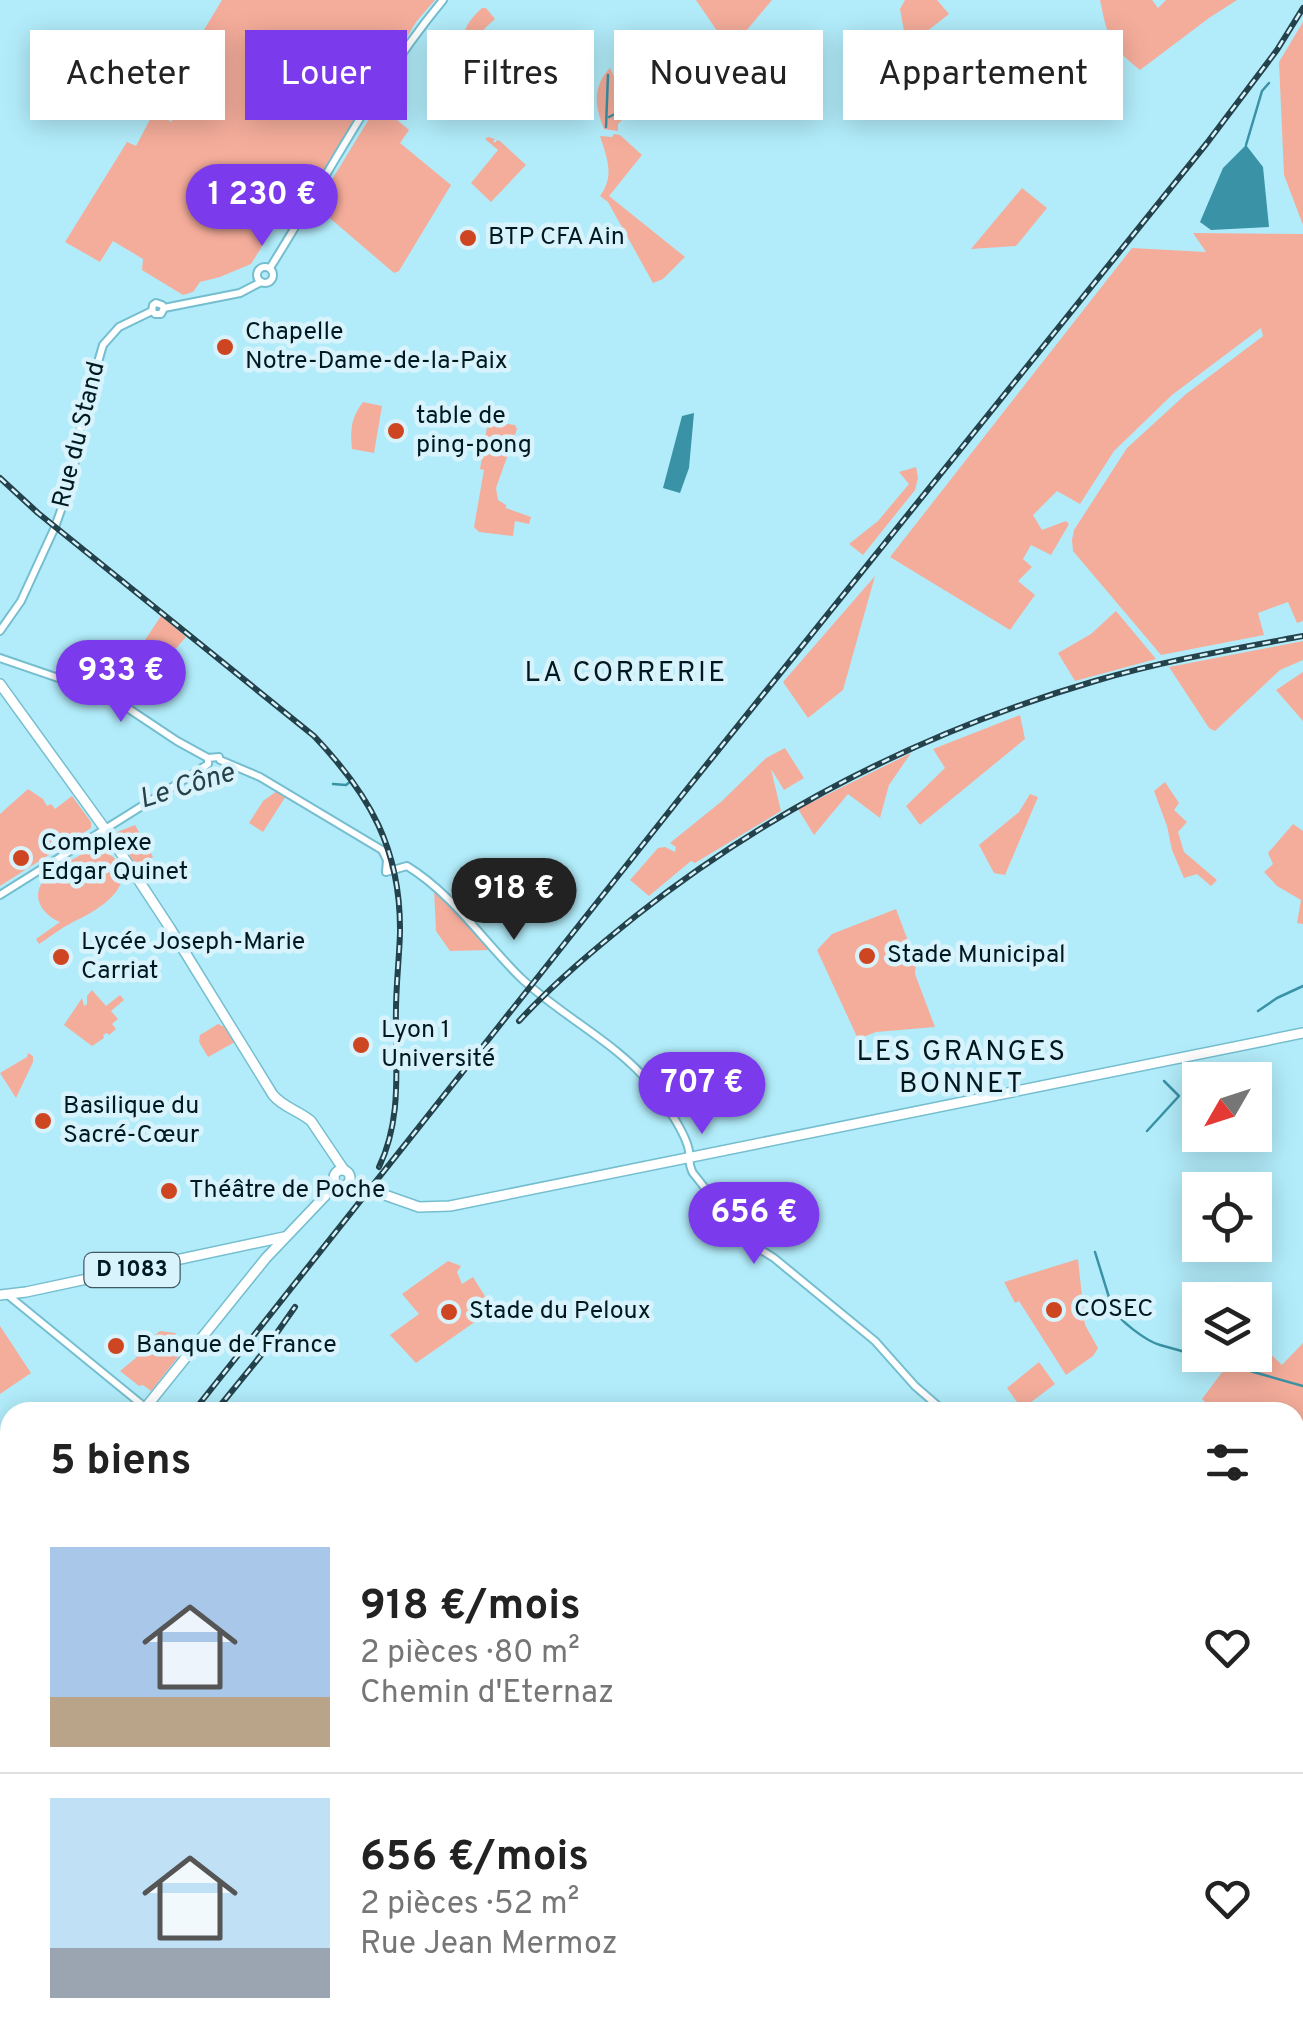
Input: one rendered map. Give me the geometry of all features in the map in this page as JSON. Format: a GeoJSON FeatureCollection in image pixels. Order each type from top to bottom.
{"type":"FeatureCollection","features":[{"type":"Feature","properties":{"kind":"main road"},"geometry":{"type":"LineString","coordinates":[[1,684],[105,829],[280,1103],[311,1121],[344,1180],[419,1207],[438,1207],[688,1158],[1303,1033]]}},
{"type":"Feature","properties":{"kind":"main road"},"geometry":{"type":"LineString","coordinates":[[150,1402],[272,1252],[344,1180]]}},
{"type":"Feature","properties":{"kind":"main road","name":"D 1083"},"geometry":{"type":"LineString","coordinates":[[4,1296],[287,1236]]}},
{"type":"Feature","properties":{"kind":"main road","name":"D 1083"},"geometry":{"type":"LineString","coordinates":[[259,1245],[272,1252]]}},
{"type":"Feature","properties":{"kind":"main road"},"geometry":{"type":"LineString","coordinates":[[0,1284],[4,1296]]}},
{"type":"Feature","properties":{"kind":"street","name":"Rue du Stand"},"geometry":{"type":"LineString","coordinates":[[0,631],[22,601],[56,527],[72,479],[82,417],[104,345],[120,327],[152,311],[159,315],[164,308],[247,291],[272,278],[270,268],[409,44],[443,0]]}},
{"type":"Feature","properties":{"kind":"street"},"geometry":{"type":"LineString","coordinates":[[0,658],[108,694],[211,766],[220,760],[260,777],[382,850],[398,868]]}},
{"type":"Feature","properties":{"kind":"street"},"geometry":{"type":"LineString","coordinates":[[0,895],[208,761]]}},
{"type":"Feature","properties":{"kind":"street"},"geometry":{"type":"LineString","coordinates":[[387,860],[386,872],[410,868],[440,891],[520,976],[649,1082],[682,1135],[692,1172],[741,1235],[875,1341],[933,1402]]}},
{"type":"Feature","properties":{"kind":"street"},"geometry":{"type":"LineString","coordinates":[[4,1296],[134,1402]]}},
{"type":"Feature","properties":{"kind":"shaded area"},"geometry":{"type":"Polygon","coordinates":[[[222,0],[435,0],[407,37],[407,30],[245,30],[245,120],[357,120],[309,199],[304,201],[294,195],[251,264],[200,282],[193,292],[183,295],[142,270],[143,259],[113,241],[100,262],[65,242],[127,142],[136,146],[150,120],[225,120],[225,30],[204,30],[222,0]]]}},
{"type":"Feature","properties":{"kind":"shaded area"},"geometry":{"type":"Polygon","coordinates":[[[696,0],[772,0],[747,30],[716,30],[696,0]]]}},
{"type":"Feature","properties":{"kind":"shaded area"},"geometry":{"type":"Polygon","coordinates":[[[905,0],[937,0],[949,14],[929,30],[904,30],[900,9],[905,0]]]}},
{"type":"Feature","properties":{"kind":"shaded area"},"geometry":{"type":"Polygon","coordinates":[[[1100,0],[1152,0],[1158,8],[1166,0],[1237,0],[1140,70],[1123,55],[1123,30],[1107,30],[1100,0]]]}},
{"type":"Feature","properties":{"kind":"shaded area"},"geometry":{"type":"Polygon","coordinates":[[[486,8],[495,19],[485,30],[465,30],[473,17],[486,8]]]}},
{"type":"Feature","properties":{"kind":"shaded area"},"geometry":{"type":"Polygon","coordinates":[[[1303,22],[1303,225],[1284,175],[1279,62],[1303,22]]]}},
{"type":"Feature","properties":{"kind":"shaded area"},"geometry":{"type":"Polygon","coordinates":[[[610,68],[614,76],[614,120],[622,120],[618,131],[604,129],[597,105],[604,75],[610,68]]]}},
{"type":"Feature","properties":{"kind":"shaded area"},"geometry":{"type":"Polygon","coordinates":[[[368,120],[397,120],[409,130],[400,143],[451,185],[399,271],[394,273],[317,204],[368,120]]]}},
{"type":"Feature","properties":{"kind":"shaded area"},"geometry":{"type":"Polygon","coordinates":[[[614,134],[642,155],[609,196],[685,257],[663,279],[653,283],[608,202],[600,196],[608,174],[600,136],[614,134]]]}},
{"type":"Feature","properties":{"kind":"shaded area"},"geometry":{"type":"Polygon","coordinates":[[[485,139],[495,139],[495,143],[500,141],[526,165],[491,202],[471,183],[498,150],[485,139]]]}},
{"type":"Feature","properties":{"kind":"shaded area"},"geometry":{"type":"Polygon","coordinates":[[[1022,188],[1047,208],[1016,246],[971,249],[1022,188]]]}},
{"type":"Feature","properties":{"kind":"shaded area"},"geometry":{"type":"Polygon","coordinates":[[[1193,233],[1303,234],[1303,621],[1297,623],[1288,602],[1258,613],[1264,635],[1161,655],[1073,551],[1074,530],[1127,448],[1186,394],[1263,336],[1261,328],[1172,395],[1114,451],[1080,504],[1057,491],[1033,515],[1042,530],[1066,521],[1069,524],[1051,555],[1031,545],[1023,559],[1032,567],[1018,581],[1035,595],[1010,630],[890,557],[1132,248],[1206,252],[1193,233]]]}},
{"type":"Feature","properties":{"kind":"shaded area"},"geometry":{"type":"Polygon","coordinates":[[[363,402],[382,406],[374,453],[352,449],[352,424],[363,402]]]}},
{"type":"Feature","properties":{"kind":"shaded area"},"geometry":{"type":"Polygon","coordinates":[[[488,421],[515,425],[517,429],[496,488],[498,500],[506,508],[531,517],[529,524],[515,521],[513,536],[479,532],[474,527],[488,421]]]}},
{"type":"Feature","properties":{"kind":"shaded area"},"geometry":{"type":"Polygon","coordinates":[[[916,467],[915,490],[863,555],[849,544],[878,521],[909,484],[899,472],[916,467]]]}},
{"type":"Feature","properties":{"kind":"shaded area"},"geometry":{"type":"Polygon","coordinates":[[[875,576],[843,690],[808,718],[783,682],[875,576]]]}},
{"type":"Feature","properties":{"kind":"shaded area"},"geometry":{"type":"Polygon","coordinates":[[[1116,611],[1156,659],[1075,681],[1058,653],[1091,634],[1116,611]]]}},
{"type":"Feature","properties":{"kind":"shaded area"},"geometry":{"type":"Polygon","coordinates":[[[161,616],[186,637],[149,679],[127,662],[138,656],[161,616]]]}},
{"type":"Feature","properties":{"kind":"shaded area"},"geometry":{"type":"Polygon","coordinates":[[[1303,641],[1303,660],[1280,670],[1215,731],[1209,728],[1169,667],[1303,641]]]}},
{"type":"Feature","properties":{"kind":"shaded area"},"geometry":{"type":"Polygon","coordinates":[[[1303,672],[1303,721],[1276,690],[1303,672]]]}},
{"type":"Feature","properties":{"kind":"shaded area"},"geometry":{"type":"Polygon","coordinates":[[[1020,715],[1025,739],[920,825],[906,806],[945,768],[933,749],[1020,715]]]}},
{"type":"Feature","properties":{"kind":"shaded area"},"geometry":{"type":"Polygon","coordinates":[[[785,748],[804,778],[784,790],[771,769],[781,811],[695,863],[691,861],[649,896],[630,880],[658,848],[675,852],[676,847],[670,843],[722,801],[766,758],[785,748]]]}},
{"type":"Feature","properties":{"kind":"shaded area"},"geometry":{"type":"Polygon","coordinates":[[[911,753],[889,785],[880,818],[848,794],[814,835],[798,809],[911,753]]]}},
{"type":"Feature","properties":{"kind":"shaded area"},"geometry":{"type":"Polygon","coordinates":[[[1165,782],[1179,803],[1174,810],[1187,822],[1178,832],[1184,852],[1217,880],[1211,886],[1197,874],[1184,878],[1154,791],[1165,782]]]}},
{"type":"Feature","properties":{"kind":"shaded area","name":"Complexe Edgar Quinet"},"geometry":{"type":"Polygon","coordinates":[[[28,789],[55,809],[72,796],[91,822],[91,828],[0,886],[0,814],[28,789]]]}},
{"type":"Feature","properties":{"kind":"shaded area"},"geometry":{"type":"Polygon","coordinates":[[[277,791],[286,796],[263,832],[249,823],[263,801],[277,791]]]}},
{"type":"Feature","properties":{"kind":"shaded area"},"geometry":{"type":"Polygon","coordinates":[[[1030,794],[1038,797],[1005,875],[994,873],[979,845],[1019,812],[1030,794]]]}},
{"type":"Feature","properties":{"kind":"shaded area"},"geometry":{"type":"Polygon","coordinates":[[[1293,824],[1303,831],[1303,924],[1297,923],[1301,900],[1277,886],[1264,872],[1273,864],[1268,853],[1293,824]]]}},
{"type":"Feature","properties":{"kind":"shaded area"},"geometry":{"type":"Polygon","coordinates":[[[135,825],[153,857],[137,867],[117,832],[135,825]]]}},
{"type":"Feature","properties":{"kind":"shaded area"},"geometry":{"type":"Polygon","coordinates":[[[88,851],[111,855],[122,871],[122,881],[100,907],[39,944],[36,939],[60,922],[40,904],[41,884],[55,870],[88,851]]]}},
{"type":"Feature","properties":{"kind":"shaded area"},"geometry":{"type":"Polygon","coordinates":[[[434,889],[489,950],[450,951],[436,931],[434,889]]]}},
{"type":"Feature","properties":{"kind":"shaded area"},"geometry":{"type":"Polygon","coordinates":[[[896,909],[935,1027],[876,1032],[858,1039],[817,950],[832,934],[896,909]]]}},
{"type":"Feature","properties":{"kind":"shaded area"},"geometry":{"type":"Polygon","coordinates":[[[92,990],[106,1006],[120,995],[124,1000],[111,1011],[118,1019],[112,1024],[116,1029],[92,1046],[64,1025],[82,998],[84,1006],[87,1004],[92,990]]]}},
{"type":"Feature","properties":{"kind":"shaded area"},"geometry":{"type":"Polygon","coordinates":[[[218,1024],[225,1027],[235,1042],[208,1057],[199,1042],[200,1035],[218,1024]]]}},
{"type":"Feature","properties":{"kind":"shaded area"},"geometry":{"type":"Polygon","coordinates":[[[28,1053],[33,1062],[16,1098],[0,1073],[28,1053]]]}},
{"type":"Feature","properties":{"kind":"shaded area","name":"COSEC"},"geometry":{"type":"Polygon","coordinates":[[[1078,1259],[1085,1325],[1098,1348],[1066,1375],[1004,1282],[1078,1259]]]}},
{"type":"Feature","properties":{"kind":"shaded area","name":"Stade du Peloux"},"geometry":{"type":"Polygon","coordinates":[[[448,1261],[461,1266],[457,1272],[462,1284],[473,1277],[488,1301],[477,1309],[482,1317],[416,1363],[390,1335],[419,1314],[402,1294],[448,1261]]]}},
{"type":"Feature","properties":{"kind":"shaded area"},"geometry":{"type":"Polygon","coordinates":[[[0,1326],[31,1373],[0,1394],[0,1326]]]}},
{"type":"Feature","properties":{"kind":"shaded area"},"geometry":{"type":"Polygon","coordinates":[[[160,1331],[175,1333],[185,1348],[151,1391],[120,1371],[137,1357],[134,1352],[160,1331]]]}},
{"type":"Feature","properties":{"kind":"shaded area"},"geometry":{"type":"Polygon","coordinates":[[[1303,1343],[1303,1402],[1202,1399],[1222,1372],[1272,1372],[1272,1355],[1282,1365],[1303,1343]]]}},
{"type":"Feature","properties":{"kind":"shaded area"},"geometry":{"type":"Polygon","coordinates":[[[1039,1362],[1055,1384],[1031,1402],[1017,1402],[1007,1388],[1039,1362]]]}},
{"type":"Feature","properties":{"kind":"water"},"geometry":{"type":"Polygon","coordinates":[[[1246,145],[1263,167],[1269,227],[1211,230],[1200,222],[1223,168],[1246,145]]]}},
{"type":"Feature","properties":{"kind":"water"},"geometry":{"type":"Polygon","coordinates":[[[694,413],[689,468],[680,493],[663,488],[682,416],[694,413]]]}},
{"type":"Feature","properties":{"kind":"waterway"},"geometry":{"type":"LineString","coordinates":[[606,127],[608,75]]}},
{"type":"Feature","properties":{"kind":"waterway"},"geometry":{"type":"LineString","coordinates":[[1246,145],[1262,91],[1269,83]]}},
{"type":"Feature","properties":{"kind":"waterway"},"geometry":{"type":"LineString","coordinates":[[609,117],[614,114]]}},
{"type":"Feature","properties":{"kind":"waterway","name":"Le Cône"},"geometry":{"type":"LineString","coordinates":[[333,784],[346,785],[351,781]]}},
{"type":"Feature","properties":{"kind":"waterway"},"geometry":{"type":"LineString","coordinates":[[1258,1011],[1303,986]]}},
{"type":"Feature","properties":{"kind":"waterway"},"geometry":{"type":"LineString","coordinates":[[1147,1131],[1179,1096],[1164,1081]]}},
{"type":"Feature","properties":{"kind":"waterway"},"geometry":{"type":"LineString","coordinates":[[1095,1252],[1112,1307],[1140,1335],[1160,1345],[1303,1386]]}},
{"type":"Feature","properties":{"kind":"railway"},"geometry":{"type":"LineString","coordinates":[[201,1402],[1207,143],[1277,50],[1303,8]]}},
{"type":"Feature","properties":{"kind":"railway"},"geometry":{"type":"LineString","coordinates":[[0,478],[314,736],[366,802],[388,849],[399,903],[396,1097],[391,1132],[379,1167]]}},
{"type":"Feature","properties":{"kind":"railway"},"geometry":{"type":"LineString","coordinates":[[519,1021],[591,953],[689,876],[798,806],[855,776],[972,723],[1095,681],[1172,661],[1303,636]]}},
{"type":"Feature","properties":{"kind":"railway"},"geometry":{"type":"LineString","coordinates":[[223,1402],[295,1307]]}},
{"type":"Feature","properties":{"kind":"place","name":"BTP CFA Ain"},"geometry":{"type":"Point","coordinates":[468,238]}},
{"type":"Feature","properties":{"kind":"place","name":"Chapelle Notre-Dame-de-la-Paix"},"geometry":{"type":"Point","coordinates":[225,347]}},
{"type":"Feature","properties":{"kind":"place","name":"table de ping-pong"},"geometry":{"type":"Point","coordinates":[396,431]}},
{"type":"Feature","properties":{"kind":"place","name":"Complexe Edgar Quinet"},"geometry":{"type":"Point","coordinates":[21,858]}},
{"type":"Feature","properties":{"kind":"place","name":"Stade Municipal"},"geometry":{"type":"Point","coordinates":[867,956]}},
{"type":"Feature","properties":{"kind":"place","name":"Lycée Joseph-Marie Carriat"},"geometry":{"type":"Point","coordinates":[61,957]}},
{"type":"Feature","properties":{"kind":"place","name":"Lyon 1 Université"},"geometry":{"type":"Point","coordinates":[361,1045]}},
{"type":"Feature","properties":{"kind":"place","name":"Basilique du Sacré-Cœur"},"geometry":{"type":"Point","coordinates":[43,1121]}},
{"type":"Feature","properties":{"kind":"place","name":"Théâtre de Poche"},"geometry":{"type":"Point","coordinates":[169,1191]}},
{"type":"Feature","properties":{"kind":"place","name":"COSEC"},"geometry":{"type":"Point","coordinates":[1054,1310]}},
{"type":"Feature","properties":{"kind":"place","name":"Stade du Peloux"},"geometry":{"type":"Point","coordinates":[449,1312]}},
{"type":"Feature","properties":{"kind":"place","name":"Banque de France"},"geometry":{"type":"Point","coordinates":[116,1346]}},
{"type":"Feature","properties":{"kind":"district","name":"LA CORRERIE"},"geometry":{"type":"Point","coordinates":[626,674]}},
{"type":"Feature","properties":{"kind":"district","name":"LES GRANGES BONNET"},"geometry":{"type":"Point","coordinates":[962,1069]}}]}
